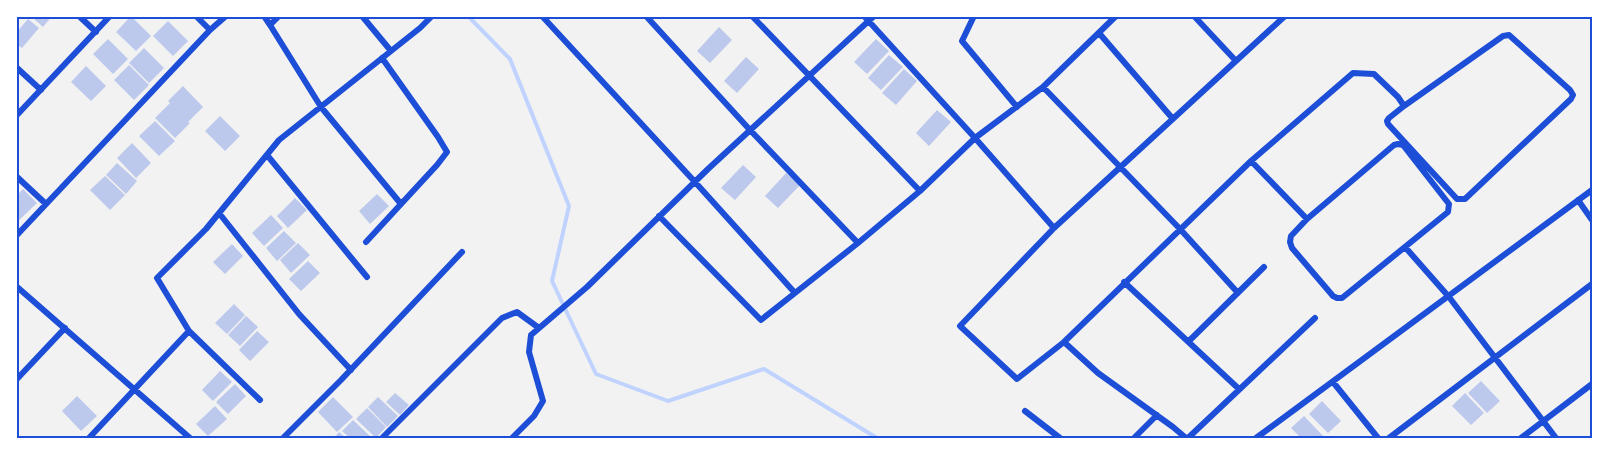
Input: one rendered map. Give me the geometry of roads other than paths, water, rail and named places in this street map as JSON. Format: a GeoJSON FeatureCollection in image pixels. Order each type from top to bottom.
{"type":"FeatureCollection","features":[{"type":"Feature","properties":{"kind":"street"},"geometry":{"type":"LineString","coordinates":[[79,16],[96,32]]}},
{"type":"Feature","properties":{"kind":"street"},"geometry":{"type":"LineString","coordinates":[[16,116],[110,16]]}},
{"type":"Feature","properties":{"kind":"street"},"geometry":{"type":"LineString","coordinates":[[196,16],[210,30]]}},
{"type":"Feature","properties":{"kind":"street"},"geometry":{"type":"LineString","coordinates":[[16,236],[210,30],[226,16]]}},
{"type":"Feature","properties":{"kind":"street"},"geometry":{"type":"LineString","coordinates":[[264,16],[321,107],[401,204]]}},
{"type":"Feature","properties":{"kind":"street"},"geometry":{"type":"LineString","coordinates":[[270,25],[279,16]]}},
{"type":"Feature","properties":{"kind":"street"},"geometry":{"type":"LineString","coordinates":[[362,16],[391,51]]}},
{"type":"Feature","properties":{"kind":"street"},"geometry":{"type":"LineString","coordinates":[[260,400],[189,331],[157,278],[207,229],[279,140],[432,16]]}},
{"type":"Feature","properties":{"kind":"street"},"geometry":{"type":"LineString","coordinates":[[542,16],[795,293]]}},
{"type":"Feature","properties":{"kind":"street"},"geometry":{"type":"LineString","coordinates":[[646,16],[750,130],[858,243]]}},
{"type":"Feature","properties":{"kind":"street"},"geometry":{"type":"LineString","coordinates":[[752,16],[920,191]]}},
{"type":"Feature","properties":{"kind":"street"},"geometry":{"type":"LineString","coordinates":[[974,16],[962,42],[1017,107]]}},
{"type":"Feature","properties":{"kind":"street"},"geometry":{"type":"LineString","coordinates":[[659,216],[761,320],[920,191],[975,138],[1043,87],[1116,16]]}},
{"type":"Feature","properties":{"kind":"street"},"geometry":{"type":"LineString","coordinates":[[1194,16],[1236,61]]}},
{"type":"Feature","properties":{"kind":"street"},"geometry":{"type":"LineString","coordinates":[[1285,16],[1054,228],[960,326],[1017,380],[1064,342],[1251,161],[1353,73],[1374,74],[1404,106]]}},
{"type":"Feature","properties":{"kind":"street"},"geometry":{"type":"LineString","coordinates":[[512,438],[534,416],[543,401],[529,352],[531,335],[587,287],[694,182],[869,18],[1054,228]]}},
{"type":"Feature","properties":{"kind":"street"},"geometry":{"type":"LineString","coordinates":[[1099,33],[1173,119]]}},
{"type":"Feature","properties":{"kind":"street"},"geometry":{"type":"LineString","coordinates":[[1509,35],[1573,95],[1465,199],[1457,199],[1388,124],[1389,118],[1404,106],[1503,36],[1509,35]]}},
{"type":"Feature","properties":{"kind":"street"},"geometry":{"type":"LineString","coordinates":[[366,242],[447,152],[382,58]]}},
{"type":"Feature","properties":{"kind":"street"},"geometry":{"type":"LineString","coordinates":[[16,67],[41,90]]}},
{"type":"Feature","properties":{"kind":"street"},"geometry":{"type":"LineString","coordinates":[[1043,87],[1238,292]]}},
{"type":"Feature","properties":{"kind":"street"},"geometry":{"type":"LineString","coordinates":[[1398,144],[1403,145],[1450,208],[1342,298],[1333,296],[1292,248],[1290,242],[1292,236],[1307,219],[1398,144]]}},
{"type":"Feature","properties":{"kind":"street"},"geometry":{"type":"LineString","coordinates":[[267,155],[367,277]]}},
{"type":"Feature","properties":{"kind":"street"},"geometry":{"type":"LineString","coordinates":[[1251,161],[1307,219]]}},
{"type":"Feature","properties":{"kind":"street"},"geometry":{"type":"LineString","coordinates":[[16,176],[46,204]]}},
{"type":"Feature","properties":{"kind":"street"},"geometry":{"type":"LineString","coordinates":[[1256,438],[1593,190]]}},
{"type":"Feature","properties":{"kind":"street"},"geometry":{"type":"LineString","coordinates":[[1578,200],[1593,220]]}},
{"type":"Feature","properties":{"kind":"street"},"geometry":{"type":"LineString","coordinates":[[219,213],[300,314],[351,370]]}},
{"type":"Feature","properties":{"kind":"street"},"geometry":{"type":"LineString","coordinates":[[1405,247],[1449,297],[1556,438]]}},
{"type":"Feature","properties":{"kind":"street"},"geometry":{"type":"LineString","coordinates":[[283,438],[351,370],[462,252]]}},
{"type":"Feature","properties":{"kind":"street"},"geometry":{"type":"LineString","coordinates":[[1189,341],[1264,267]]}},
{"type":"Feature","properties":{"kind":"street"},"geometry":{"type":"LineString","coordinates":[[1124,282],[1239,389]]}},
{"type":"Feature","properties":{"kind":"street"},"geometry":{"type":"LineString","coordinates":[[1389,438],[1593,284]]}},
{"type":"Feature","properties":{"kind":"street"},"geometry":{"type":"LineString","coordinates":[[16,286],[190,438]]}},
{"type":"Feature","properties":{"kind":"street"},"geometry":{"type":"LineString","coordinates":[[382,438],[502,318],[517,312],[538,328]]}},
{"type":"Feature","properties":{"kind":"street"},"geometry":{"type":"LineString","coordinates":[[1064,342],[1098,372],[1187,438],[1316,318]]}},
{"type":"Feature","properties":{"kind":"street"},"geometry":{"type":"LineString","coordinates":[[16,380],[65,328]]}},
{"type":"Feature","properties":{"kind":"street"},"geometry":{"type":"LineString","coordinates":[[89,438],[189,331]]}},
{"type":"Feature","properties":{"kind":"street"},"geometry":{"type":"LineString","coordinates":[[1333,382],[1378,438]]}},
{"type":"Feature","properties":{"kind":"street"},"geometry":{"type":"LineString","coordinates":[[1521,438],[1593,384]]}},
{"type":"Feature","properties":{"kind":"street"},"geometry":{"type":"LineString","coordinates":[[1025,411],[1060,438]]}},
{"type":"Feature","properties":{"kind":"street"},"geometry":{"type":"LineString","coordinates":[[1134,438],[1157,415]]}},
{"type":"Feature","properties":{"kind":"waterway"},"geometry":{"type":"LineString","coordinates":[[468,16],[510,59],[569,206],[552,281],[596,374],[668,401],[764,369],[877,438]]}}]}
